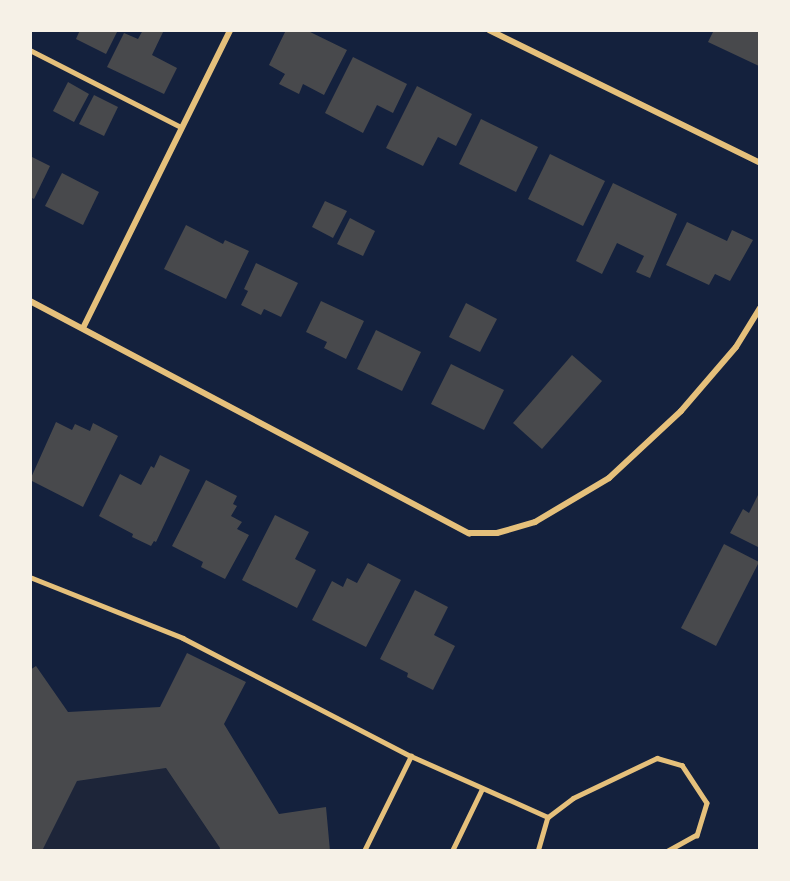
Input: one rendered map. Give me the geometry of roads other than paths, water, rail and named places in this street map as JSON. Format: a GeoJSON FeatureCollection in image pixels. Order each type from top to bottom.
{"type":"FeatureCollection","features":[{"type":"Feature","properties":{"kind":"street"},"geometry":{"type":"LineString","coordinates":[[83,328],[230,30]]}},
{"type":"Feature","properties":{"kind":"street"},"geometry":{"type":"LineString","coordinates":[[489,30],[760,163]]}},
{"type":"Feature","properties":{"kind":"street"},"geometry":{"type":"LineString","coordinates":[[30,301],[469,533],[497,533],[535,522],[609,478],[681,411],[736,347],[760,308]]}},
{"type":"Feature","properties":{"kind":"lane"},"geometry":{"type":"LineString","coordinates":[[30,50],[181,127]]}},
{"type":"Feature","properties":{"kind":"lane"},"geometry":{"type":"LineString","coordinates":[[30,577],[183,638],[411,756],[548,817]]}},
{"type":"Feature","properties":{"kind":"lane"},"geometry":{"type":"LineString","coordinates":[[364,851],[411,756]]}},
{"type":"Feature","properties":{"kind":"lane"},"geometry":{"type":"LineString","coordinates":[[538,851],[548,817],[573,798],[657,758],[682,765],[707,803],[697,835],[668,851]]}},
{"type":"Feature","properties":{"kind":"lane"},"geometry":{"type":"LineString","coordinates":[[452,851],[482,789]]}}]}
